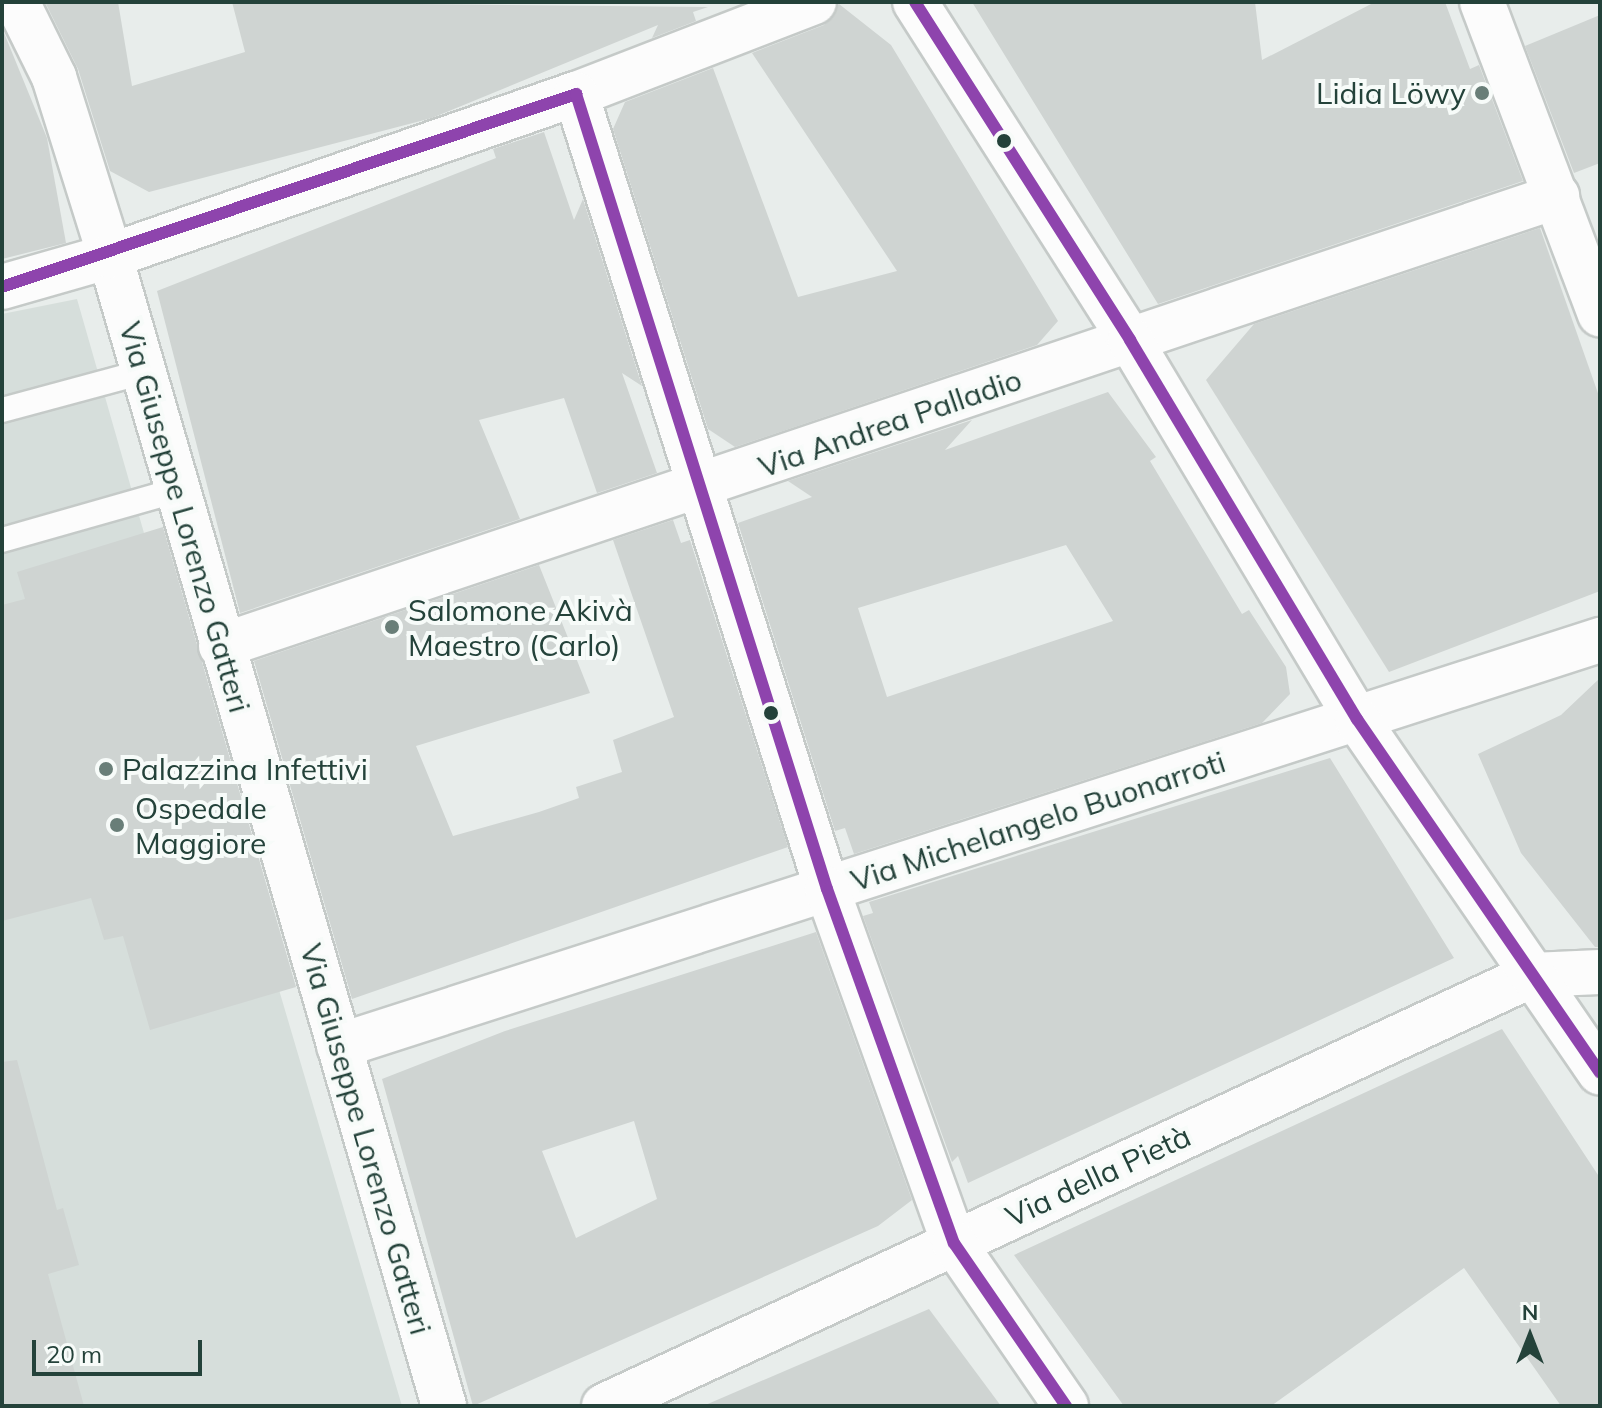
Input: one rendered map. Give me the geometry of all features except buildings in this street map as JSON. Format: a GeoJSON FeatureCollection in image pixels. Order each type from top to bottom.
{"type":"FeatureCollection","features":[{"type":"Feature","properties":{"kind":"street","name":"Via Giuseppe Lorenzo Gatteri"},"geometry":{"type":"LineString","coordinates":[[17,2],[54,77],[110,256],[444,1406]]}},
{"type":"Feature","properties":{"kind":"street"},"geometry":{"type":"LineString","coordinates":[[2,287],[110,256],[576,94],[814,2]]}},
{"type":"Feature","properties":{"kind":"street"},"geometry":{"type":"LineString","coordinates":[[915,2],[1130,340],[1357,719],[1600,1073]]}},
{"type":"Feature","properties":{"kind":"street"},"geometry":{"type":"LineString","coordinates":[[1482,2],[1600,314]]}},
{"type":"Feature","properties":{"kind":"street"},"geometry":{"type":"LineString","coordinates":[[576,94],[698,489],[827,889],[954,1243],[1066,1406]]}},
{"type":"Feature","properties":{"kind":"street","name":"Via Andrea Palladio"},"geometry":{"type":"LineString","coordinates":[[221,646],[698,489],[1557,196]]}},
{"type":"Feature","properties":{"kind":"street","name":"Via Michelangelo Buonarroti"},"geometry":{"type":"LineString","coordinates":[[339,1046],[1600,640]]}},
{"type":"Feature","properties":{"kind":"street","name":"Via della Pietà"},"geometry":{"type":"LineString","coordinates":[[604,1406],[1532,975],[1600,972]]}},
{"type":"Feature","properties":{"kind":"lane"},"geometry":{"type":"LineString","coordinates":[[2,410],[143,372]]}},
{"type":"Feature","properties":{"kind":"lane"},"geometry":{"type":"LineString","coordinates":[[2,540],[177,490]]}},
{"type":"Feature","properties":{"kind":"shaded area","name":"Ospedale Maggiore"},"geometry":{"type":"Polygon","coordinates":[[[77,299],[402,1406],[2,1406],[2,314],[77,299]]]}},
{"type":"Feature","properties":{"kind":"transit line"},"geometry":{"type":"LineString","coordinates":[[915,2],[1130,340],[1357,719],[1600,1073]]}},
{"type":"Feature","properties":{"kind":"transit line"},"geometry":{"type":"LineString","coordinates":[[2,287],[576,94],[827,889],[954,1243],[1066,1406]]}},
{"type":"Feature","properties":{"kind":"place","name":"Lidia Löwy"},"geometry":{"type":"Point","coordinates":[1482,93]}},
{"type":"Feature","properties":{"kind":"place","name":"Salomone Akivà Maestro (Carlo)"},"geometry":{"type":"Point","coordinates":[392,627]}},
{"type":"Feature","properties":{"kind":"place","name":"Palazzina Infettivi"},"geometry":{"type":"Point","coordinates":[106,769]}},
{"type":"Feature","properties":{"kind":"place","name":"Ospedale Maggiore"},"geometry":{"type":"Point","coordinates":[117,825]}}]}
